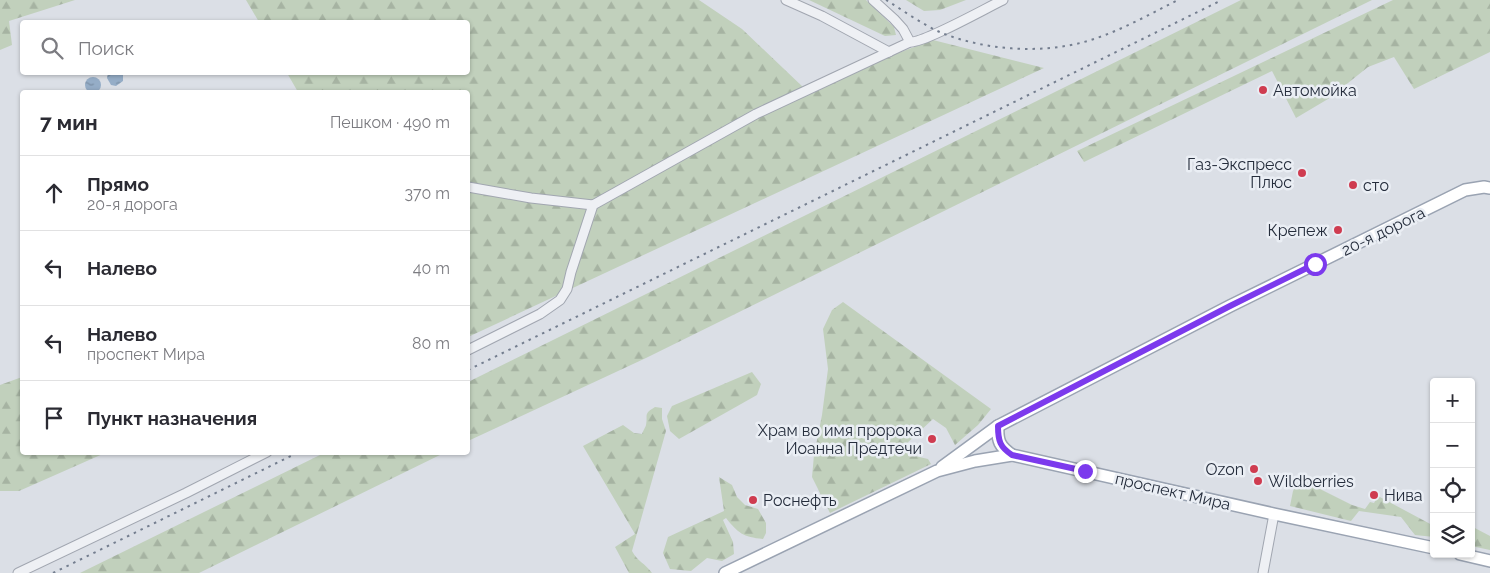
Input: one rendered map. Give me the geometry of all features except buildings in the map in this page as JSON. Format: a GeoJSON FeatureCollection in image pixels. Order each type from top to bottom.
{"type":"FeatureCollection","features":[{"type":"Feature","properties":{"kind":"main road","name":"20-я дорога"},"geometry":{"type":"LineString","coordinates":[[936,470],[998,426],[1230,306],[1463,191],[1484,187],[1490,188]]}},
{"type":"Feature","properties":{"kind":"main road"},"geometry":{"type":"LineString","coordinates":[[998,426],[998,436],[1002,448],[1012,455]]}},
{"type":"Feature","properties":{"kind":"main road","name":"проспект Мира"},"geometry":{"type":"LineString","coordinates":[[725,573],[936,470],[1012,455],[1430,547]]}},
{"type":"Feature","properties":{"kind":"main road"},"geometry":{"type":"LineString","coordinates":[[1475,558],[1490,561]]}},
{"type":"Feature","properties":{"kind":"street"},"geometry":{"type":"LineString","coordinates":[[786,0],[822,16],[889,52]]}},
{"type":"Feature","properties":{"kind":"street"},"geometry":{"type":"LineString","coordinates":[[873,0],[903,29],[910,42]]}},
{"type":"Feature","properties":{"kind":"street"},"geometry":{"type":"LineString","coordinates":[[470,187],[531,198],[593,205],[756,114],[910,42],[915,43],[940,32],[1002,0]]}},
{"type":"Feature","properties":{"kind":"street"},"geometry":{"type":"LineString","coordinates":[[470,349],[540,314],[560,300],[567,289],[593,205]]}},
{"type":"Feature","properties":{"kind":"street"},"geometry":{"type":"LineString","coordinates":[[18,573],[261,455]]}},
{"type":"Feature","properties":{"kind":"street"},"geometry":{"type":"LineString","coordinates":[[1263,573],[1274,514]]}},
{"type":"Feature","properties":{"kind":"green space"},"geometry":{"type":"Polygon","coordinates":[[[0,0],[75,0],[9,21],[12,45],[0,50],[0,0]]]}},
{"type":"Feature","properties":{"kind":"green space"},"geometry":{"type":"Polygon","coordinates":[[[246,0],[699,0],[742,29],[804,88],[933,40],[1044,68],[470,336],[470,90],[297,90],[288,75],[470,75],[470,20],[258,20],[246,0]]]}},
{"type":"Feature","properties":{"kind":"green space"},"geometry":{"type":"Polygon","coordinates":[[[809,0],[866,0],[894,27],[896,35],[885,36],[809,0]]]}},
{"type":"Feature","properties":{"kind":"green space"},"geometry":{"type":"Polygon","coordinates":[[[906,0],[966,0],[940,10],[924,11],[906,0]]]}},
{"type":"Feature","properties":{"kind":"green space"},"geometry":{"type":"Polygon","coordinates":[[[1241,0],[1372,0],[646,358],[470,440],[470,381],[1241,0]]]}},
{"type":"Feature","properties":{"kind":"green space"},"geometry":{"type":"Polygon","coordinates":[[[1393,0],[1490,0],[1490,52],[1414,89],[1394,57],[1368,67],[1328,99],[1296,118],[1272,71],[1084,162],[1077,151],[1393,0]]]}},
{"type":"Feature","properties":{"kind":"green space"},"geometry":{"type":"Polygon","coordinates":[[[843,302],[991,409],[978,425],[955,445],[946,428],[933,419],[905,445],[915,456],[928,459],[931,464],[830,513],[812,477],[828,369],[823,329],[832,310],[843,302]]]}},
{"type":"Feature","properties":{"kind":"green space"},"geometry":{"type":"Polygon","coordinates":[[[752,372],[761,384],[757,395],[679,439],[670,431],[667,416],[672,406],[752,372]]]}},
{"type":"Feature","properties":{"kind":"green space"},"geometry":{"type":"Polygon","coordinates":[[[20,378],[20,455],[100,455],[19,491],[0,491],[0,385],[20,378]]]}},
{"type":"Feature","properties":{"kind":"green space"},"geometry":{"type":"Polygon","coordinates":[[[655,407],[662,408],[662,419],[666,431],[632,551],[652,573],[629,573],[615,547],[635,534],[583,446],[623,425],[634,433],[642,434],[646,425],[647,413],[655,407]]]}},
{"type":"Feature","properties":{"kind":"green space"},"geometry":{"type":"Polygon","coordinates":[[[320,455],[440,455],[199,573],[80,573],[320,455]]]}},
{"type":"Feature","properties":{"kind":"green space"},"geometry":{"type":"Polygon","coordinates":[[[719,477],[732,485],[737,497],[745,505],[758,509],[766,523],[766,533],[763,539],[741,533],[726,518],[723,520],[733,542],[734,554],[722,561],[707,558],[691,571],[670,569],[663,553],[668,537],[724,511],[719,477]]]}},
{"type":"Feature","properties":{"kind":"green space"},"geometry":{"type":"Polygon","coordinates":[[[1300,479],[1352,505],[1365,509],[1370,502],[1374,503],[1378,496],[1430,524],[1430,537],[1415,535],[1401,517],[1359,511],[1351,521],[1290,506],[1293,491],[1300,479]]]}},
{"type":"Feature","properties":{"kind":"green space"},"geometry":{"type":"Polygon","coordinates":[[[1475,528],[1490,536],[1490,550],[1475,547],[1475,528]]]}},
{"type":"Feature","properties":{"kind":"water"},"geometry":{"type":"Polygon","coordinates":[[[108,75],[123,75],[123,81],[116,86],[111,85],[107,78],[108,75]]]}},
{"type":"Feature","properties":{"kind":"water"},"geometry":{"type":"Polygon","coordinates":[[[90,77],[96,77],[101,82],[100,90],[86,90],[85,88],[85,82],[90,77]]]}},
{"type":"Feature","properties":{"kind":"railway"},"geometry":{"type":"LineString","coordinates":[[886,0],[928,26],[959,39],[994,46],[1031,49],[1067,46],[1084,42],[1108,34],[1178,0]]}},
{"type":"Feature","properties":{"kind":"railway"},"geometry":{"type":"LineString","coordinates":[[470,369],[1222,0]]}},
{"type":"Feature","properties":{"kind":"railway"},"geometry":{"type":"LineString","coordinates":[[53,573],[293,455]]}},
{"type":"Feature","properties":{"kind":"place","name":"Автомойка"},"geometry":{"type":"Point","coordinates":[1263,90]}},
{"type":"Feature","properties":{"kind":"place","name":"Газ-Экспресс Плюс"},"geometry":{"type":"Point","coordinates":[1302,173]}},
{"type":"Feature","properties":{"kind":"place","name":"сто"},"geometry":{"type":"Point","coordinates":[1353,185]}},
{"type":"Feature","properties":{"kind":"place","name":"Крепеж"},"geometry":{"type":"Point","coordinates":[1338,230]}},
{"type":"Feature","properties":{"kind":"place","name":"Храм во имя пророка Иоанна Предтечи"},"geometry":{"type":"Point","coordinates":[932,439]}},
{"type":"Feature","properties":{"kind":"place","name":"Ozon"},"geometry":{"type":"Point","coordinates":[1254,469]}},
{"type":"Feature","properties":{"kind":"place","name":"Wildberries"},"geometry":{"type":"Point","coordinates":[1258,481]}},
{"type":"Feature","properties":{"kind":"place","name":"Нива"},"geometry":{"type":"Point","coordinates":[1374,495]}},
{"type":"Feature","properties":{"kind":"place","name":"Роснефть"},"geometry":{"type":"Point","coordinates":[753,500]}},
{"type":"Feature","properties":{"kind":"route"},"geometry":{"type":"LineString","coordinates":[[1085,471],[1012,455],[1002,448],[998,436],[998,426],[1315,264]]}}]}
